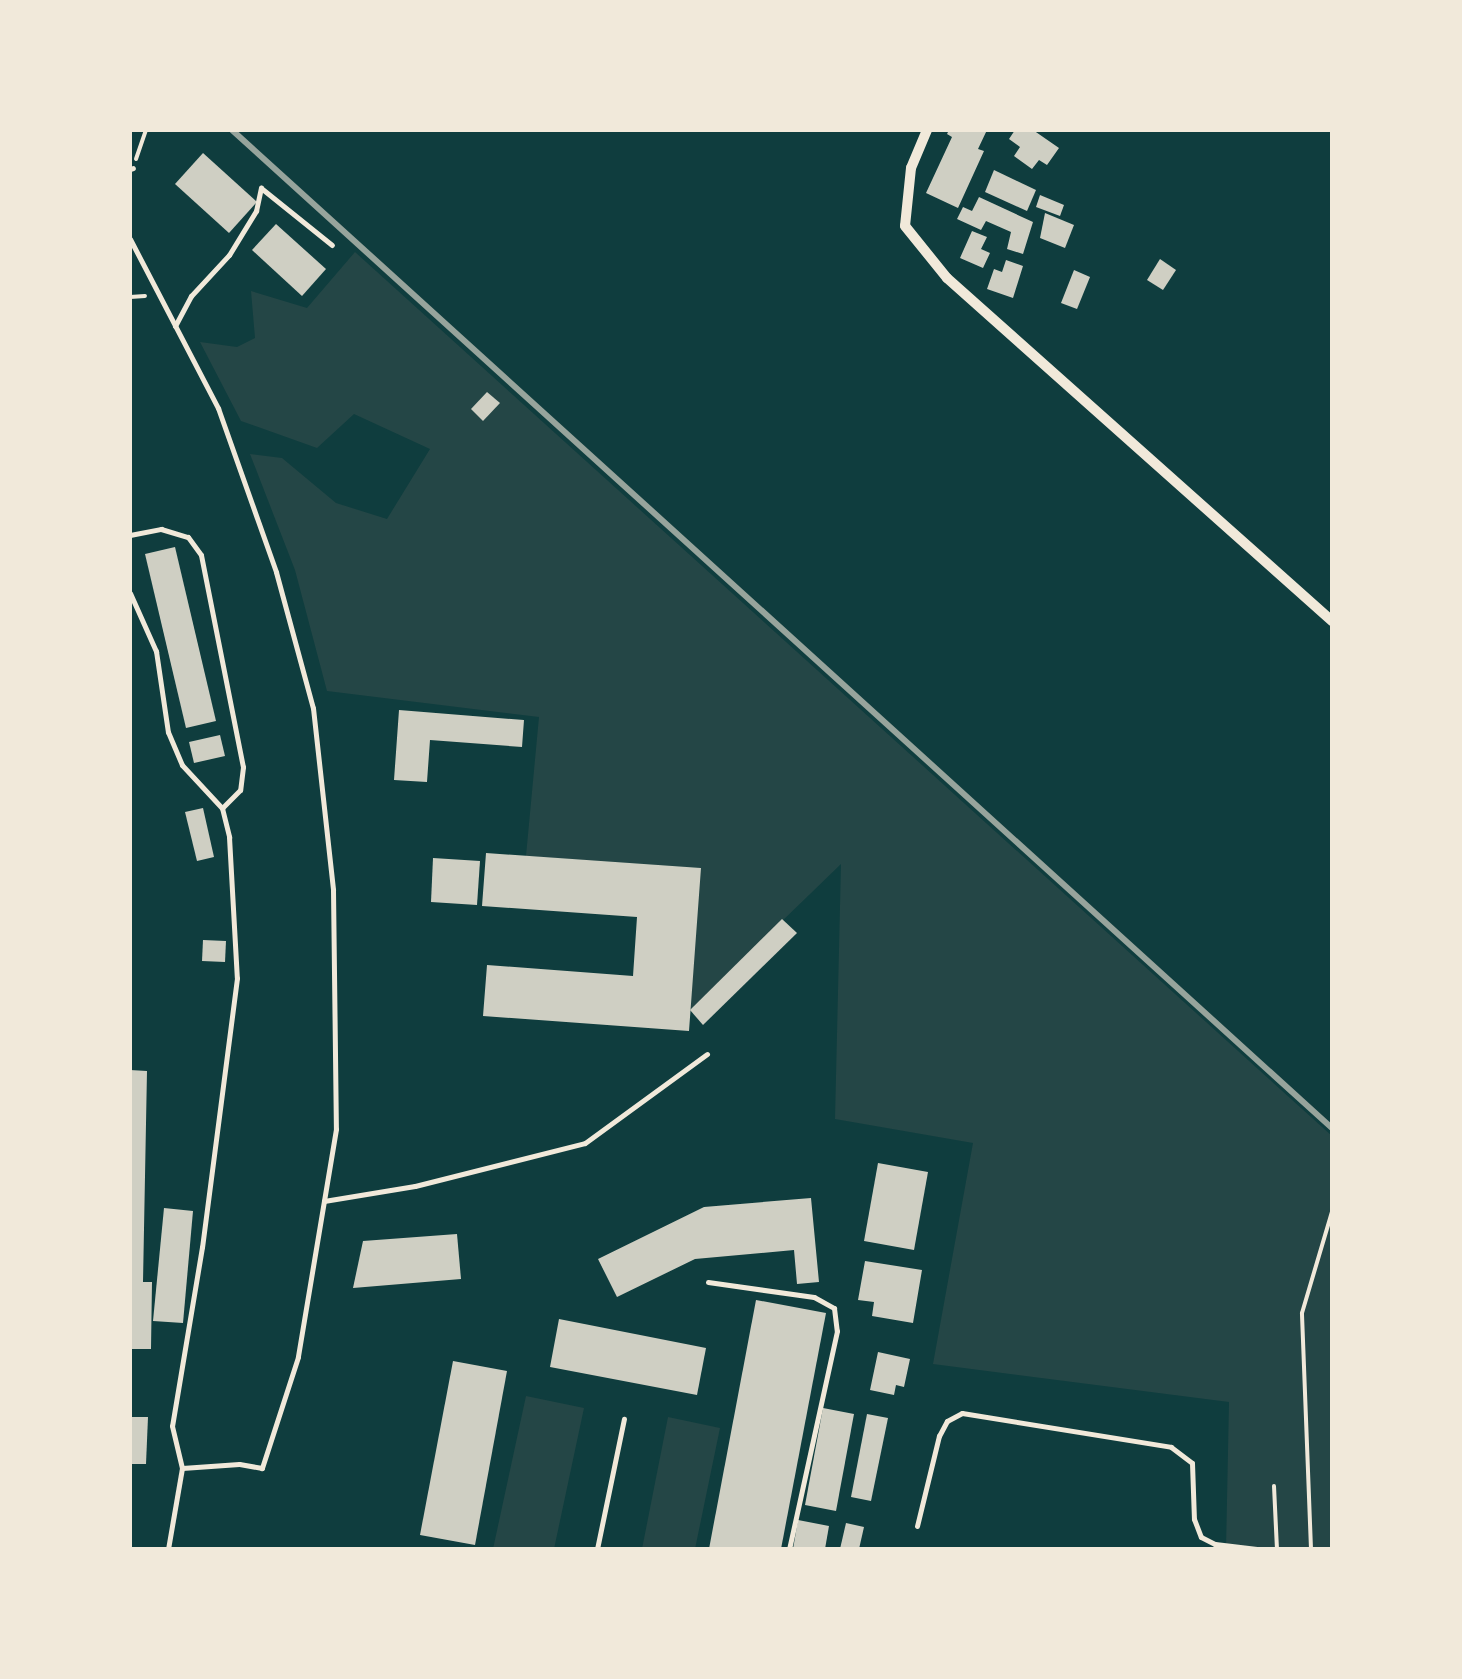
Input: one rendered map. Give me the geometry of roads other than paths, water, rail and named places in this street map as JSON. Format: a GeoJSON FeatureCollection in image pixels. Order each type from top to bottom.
{"type":"FeatureCollection","features":[{"type":"Feature","properties":{"kind":"street"},"geometry":{"type":"LineString","coordinates":[[926,130],[911,168],[905,226],[947,278],[1332,621]]}},
{"type":"Feature","properties":{"kind":"lane"},"geometry":{"type":"LineString","coordinates":[[175,326],[192,296],[229,255],[256,211],[261,188],[332,244]]}},
{"type":"Feature","properties":{"kind":"lane"},"geometry":{"type":"LineString","coordinates":[[130,240],[218,408],[276,572],[313,708],[333,890],[336,1129],[298,1357],[262,1468],[239,1464],[182,1468]]}},
{"type":"Feature","properties":{"kind":"lane"},"geometry":{"type":"LineString","coordinates":[[130,535],[161,529],[188,536],[201,555],[243,767],[240,790],[222,808]]}},
{"type":"Feature","properties":{"kind":"lane"},"geometry":{"type":"LineString","coordinates":[[130,593],[156,651],[168,732],[182,765],[222,808],[229,838],[237,978],[202,1247],[172,1426],[182,1468],[168,1549]]}},
{"type":"Feature","properties":{"kind":"lane"},"geometry":{"type":"LineString","coordinates":[[324,1202],[415,1186],[585,1143],[707,1054]]}},
{"type":"Feature","properties":{"kind":"lane"},"geometry":{"type":"LineString","coordinates":[[708,1282],[814,1297],[834,1308],[836,1330],[789,1549]]}},
{"type":"Feature","properties":{"kind":"lane"},"geometry":{"type":"LineString","coordinates":[[917,1526],[939,1436],[948,1421],[962,1413],[1171,1448],[1192,1463],[1194,1519],[1201,1537],[1215,1544],[1257,1549]]}},
{"type":"Feature","properties":{"kind":"lane"},"geometry":{"type":"LineString","coordinates":[[597,1549],[624,1418]]}},
{"type":"Feature","properties":{"kind":"railway"},"geometry":{"type":"LineString","coordinates":[[232,130],[1332,1128]]}}]}
